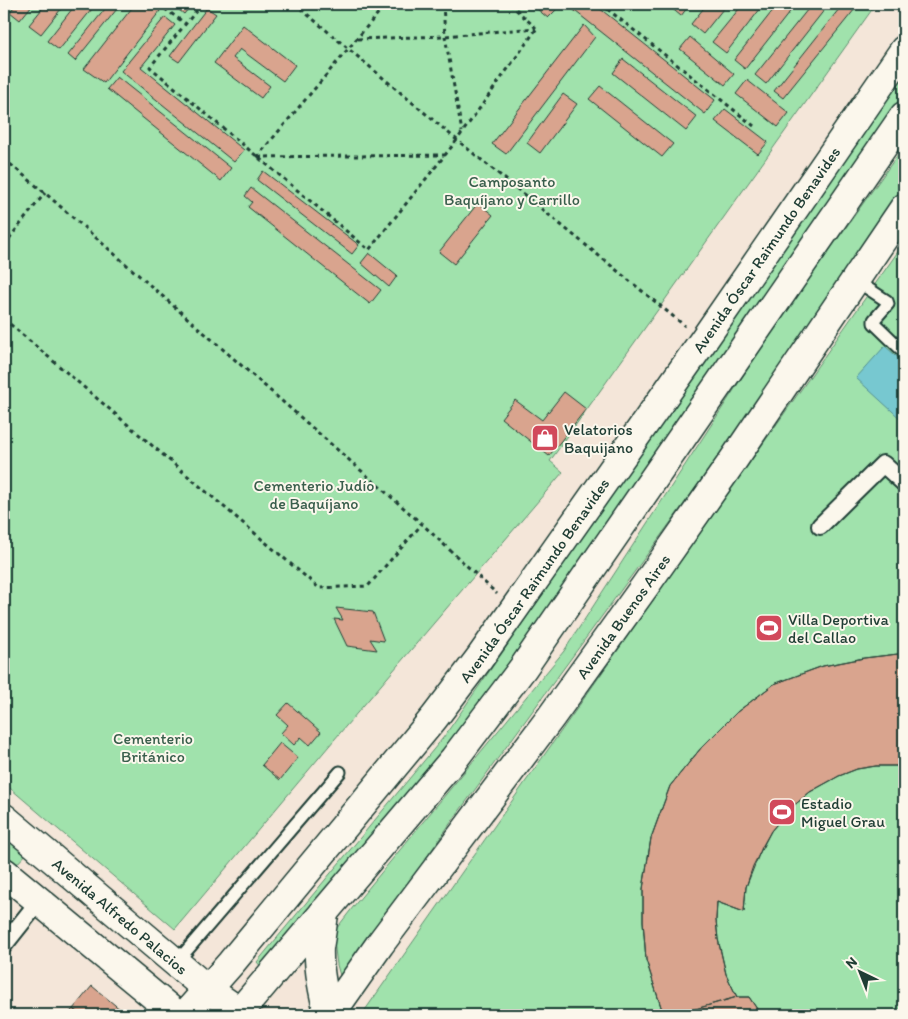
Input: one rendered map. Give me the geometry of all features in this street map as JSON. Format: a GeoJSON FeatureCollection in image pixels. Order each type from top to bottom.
{"type":"FeatureCollection","features":[{"type":"Feature","properties":{"kind":"main road","name":"Avenida Óscar Raimundo Benavides"},"geometry":{"type":"LineString","coordinates":[[185,1015],[231,963],[434,718],[479,659],[703,341],[904,50]]}},
{"type":"Feature","properties":{"kind":"main road"},"geometry":{"type":"LineString","coordinates":[[239,1013],[454,759],[523,668],[904,116]]}},
{"type":"Feature","properties":{"kind":"main road","name":"Avenida Buenos Aires"},"geometry":{"type":"LineString","coordinates":[[329,1015],[640,594],[904,208]]}},
{"type":"Feature","properties":{"kind":"main road","name":"Avenida Alfredo Palacios"},"geometry":{"type":"LineString","coordinates":[[4,818],[207,989],[239,1013]]}},
{"type":"Feature","properties":{"kind":"main road"},"geometry":{"type":"LineString","coordinates":[[33,896],[54,860]]}},
{"type":"Feature","properties":{"kind":"main road"},"geometry":{"type":"LineString","coordinates":[[4,872],[177,1015]]}},
{"type":"Feature","properties":{"kind":"main road"},"geometry":{"type":"LineString","coordinates":[[324,912],[319,949],[322,990],[329,1015]]}},
{"type":"Feature","properties":{"kind":"street"},"geometry":{"type":"LineString","coordinates":[[820,526],[883,464],[904,484]]}},
{"type":"Feature","properties":{"kind":"street"},"geometry":{"type":"LineString","coordinates":[[4,946],[33,896]]}},
{"type":"Feature","properties":{"kind":"lane"},"geometry":{"type":"LineString","coordinates":[[855,280],[887,301],[888,304],[874,320],[874,323],[904,352]]}},
{"type":"Feature","properties":{"kind":"lane"},"geometry":{"type":"LineString","coordinates":[[176,963],[340,772]]}},
{"type":"Feature","properties":{"kind":"path"},"geometry":{"type":"LineString","coordinates":[[158,4],[186,24]]}},
{"type":"Feature","properties":{"kind":"path"},"geometry":{"type":"LineString","coordinates":[[202,4],[150,67],[369,250],[457,140],[537,28]]}},
{"type":"Feature","properties":{"kind":"path"},"geometry":{"type":"LineString","coordinates":[[295,4],[457,140],[703,341]]}},
{"type":"Feature","properties":{"kind":"path"},"geometry":{"type":"LineString","coordinates":[[373,4],[381,10]]}},
{"type":"Feature","properties":{"kind":"path"},"geometry":{"type":"LineString","coordinates":[[257,157],[386,4]]}},
{"type":"Feature","properties":{"kind":"path"},"geometry":{"type":"LineString","coordinates":[[443,4],[445,36],[462,132]]}},
{"type":"Feature","properties":{"kind":"path"},"geometry":{"type":"LineString","coordinates":[[510,4],[537,28]]}},
{"type":"Feature","properties":{"kind":"path"},"geometry":{"type":"LineString","coordinates":[[601,4],[754,126]]}},
{"type":"Feature","properties":{"kind":"path"},"geometry":{"type":"LineString","coordinates":[[357,39],[445,36],[537,28]]}},
{"type":"Feature","properties":{"kind":"path"},"geometry":{"type":"LineString","coordinates":[[257,157],[445,155]]}},
{"type":"Feature","properties":{"kind":"path"},"geometry":{"type":"LineString","coordinates":[[4,159],[422,524],[514,610]]}},
{"type":"Feature","properties":{"kind":"path"},"geometry":{"type":"LineString","coordinates":[[4,245],[45,193]]}},
{"type":"Feature","properties":{"kind":"path"},"geometry":{"type":"LineString","coordinates":[[4,319],[319,588],[368,586],[422,524]]}},
{"type":"Feature","properties":{"kind":"green space"},"geometry":{"type":"Polygon","coordinates":[[[4,4],[876,4],[550,461],[563,472],[175,929],[4,783],[4,4]]]}},
{"type":"Feature","properties":{"kind":"green space"},"geometry":{"type":"Polygon","coordinates":[[[904,74],[904,100],[458,734],[262,968],[257,962],[443,738],[904,74]]]}},
{"type":"Feature","properties":{"kind":"green space"},"geometry":{"type":"Polygon","coordinates":[[[904,146],[904,187],[811,327],[452,821],[341,979],[337,965],[333,933],[564,651],[775,327],[904,146]]]}},
{"type":"Feature","properties":{"kind":"green space","name":"Villa Deportiva del Callao"},"geometry":{"type":"Polygon","coordinates":[[[904,243],[904,1015],[366,1015],[363,1013],[904,243]]]}},
{"type":"Feature","properties":{"kind":"green space"},"geometry":{"type":"Polygon","coordinates":[[[4,830],[29,851],[14,867],[4,858],[4,830]]]}},
{"type":"Feature","properties":{"kind":"water"},"geometry":{"type":"Polygon","coordinates":[[[885,346],[904,363],[904,422],[856,378],[885,346]]]}},
{"type":"Feature","properties":{"kind":"building"},"geometry":{"type":"Polygon","coordinates":[[[16,4],[33,4],[20,20],[10,12],[16,4]]]}},
{"type":"Feature","properties":{"kind":"building"},"geometry":{"type":"Polygon","coordinates":[[[46,4],[65,4],[41,34],[29,25],[46,4]]]}},
{"type":"Feature","properties":{"kind":"building"},"geometry":{"type":"Polygon","coordinates":[[[76,4],[96,4],[59,50],[47,41],[76,4]]]}},
{"type":"Feature","properties":{"kind":"building"},"geometry":{"type":"Polygon","coordinates":[[[109,4],[121,4],[75,61],[68,55],[109,4]]]}},
{"type":"Feature","properties":{"kind":"building"},"geometry":{"type":"Polygon","coordinates":[[[135,4],[151,4],[160,11],[104,83],[84,69],[135,4]]]}},
{"type":"Feature","properties":{"kind":"building"},"geometry":{"type":"Polygon","coordinates":[[[174,4],[192,4],[184,14],[174,4]]]}},
{"type":"Feature","properties":{"kind":"building"},"geometry":{"type":"Polygon","coordinates":[[[531,4],[557,4],[560,6],[548,18],[531,4]]]}},
{"type":"Feature","properties":{"kind":"building"},"geometry":{"type":"Polygon","coordinates":[[[566,4],[594,4],[715,100],[705,114],[566,4]]]}},
{"type":"Feature","properties":{"kind":"building"},"geometry":{"type":"Polygon","coordinates":[[[670,4],[690,4],[681,16],[669,6],[670,4]]]}},
{"type":"Feature","properties":{"kind":"building"},"geometry":{"type":"Polygon","coordinates":[[[707,4],[727,4],[703,34],[691,24],[707,4]]]}},
{"type":"Feature","properties":{"kind":"building"},"geometry":{"type":"Polygon","coordinates":[[[743,4],[764,4],[726,53],[712,42],[743,4]]]}},
{"type":"Feature","properties":{"kind":"building"},"geometry":{"type":"Polygon","coordinates":[[[778,4],[796,4],[745,69],[734,60],[778,4]]]}},
{"type":"Feature","properties":{"kind":"building"},"geometry":{"type":"Polygon","coordinates":[[[812,4],[829,4],[766,84],[755,75],[812,4]]]}},
{"type":"Feature","properties":{"kind":"building"},"geometry":{"type":"Polygon","coordinates":[[[843,4],[859,4],[783,98],[774,91],[843,4]]]}},
{"type":"Feature","properties":{"kind":"building"},"geometry":{"type":"Polygon","coordinates":[[[207,8],[216,14],[179,62],[170,56],[207,8]]]}},
{"type":"Feature","properties":{"kind":"building"},"geometry":{"type":"Polygon","coordinates":[[[165,17],[175,25],[141,67],[244,150],[234,162],[121,71],[165,17]]]}},
{"type":"Feature","properties":{"kind":"building"},"geometry":{"type":"Polygon","coordinates":[[[243,25],[295,65],[283,81],[240,49],[233,58],[270,86],[261,98],[214,63],[243,25]]]}},
{"type":"Feature","properties":{"kind":"building"},"geometry":{"type":"Polygon","coordinates":[[[584,25],[595,37],[506,154],[492,144],[584,25]]]}},
{"type":"Feature","properties":{"kind":"building"},"geometry":{"type":"Polygon","coordinates":[[[690,37],[734,74],[725,85],[680,49],[690,37]]]}},
{"type":"Feature","properties":{"kind":"building"},"geometry":{"type":"Polygon","coordinates":[[[623,59],[697,117],[686,131],[613,73],[623,59]]]}},
{"type":"Feature","properties":{"kind":"building"},"geometry":{"type":"Polygon","coordinates":[[[117,77],[231,168],[221,181],[107,89],[117,77]]]}},
{"type":"Feature","properties":{"kind":"building"},"geometry":{"type":"Polygon","coordinates":[[[747,80],[789,113],[778,127],[736,94],[747,80]]]}},
{"type":"Feature","properties":{"kind":"building"},"geometry":{"type":"Polygon","coordinates":[[[600,86],[673,144],[662,157],[589,99],[600,86]]]}},
{"type":"Feature","properties":{"kind":"building"},"geometry":{"type":"Polygon","coordinates":[[[563,94],[577,104],[540,153],[527,143],[563,94]]]}},
{"type":"Feature","properties":{"kind":"building"},"geometry":{"type":"Polygon","coordinates":[[[725,109],[768,142],[758,154],[715,121],[725,109]]]}},
{"type":"Feature","properties":{"kind":"building"},"geometry":{"type":"Polygon","coordinates":[[[263,171],[359,245],[352,254],[257,180],[263,171]]]}},
{"type":"Feature","properties":{"kind":"building"},"geometry":{"type":"Polygon","coordinates":[[[251,188],[381,290],[370,304],[248,207],[252,202],[245,196],[251,188]]]}},
{"type":"Feature","properties":{"kind":"building"},"geometry":{"type":"Polygon","coordinates":[[[478,203],[493,215],[454,264],[439,252],[478,203]]]}},
{"type":"Feature","properties":{"kind":"building"},"geometry":{"type":"Polygon","coordinates":[[[369,253],[397,276],[389,287],[361,263],[369,253]]]}},
{"type":"Feature","properties":{"kind":"building","name":"Velatorios Baquijano"},"geometry":{"type":"Polygon","coordinates":[[[564,392],[586,409],[549,456],[501,418],[515,400],[542,420],[564,392]]]}},
{"type":"Feature","properties":{"kind":"building"},"geometry":{"type":"Polygon","coordinates":[[[336,608],[373,612],[384,641],[370,639],[377,650],[347,646],[334,619],[343,620],[336,608]]]}},
{"type":"Feature","properties":{"kind":"building"},"geometry":{"type":"Polygon","coordinates":[[[898,654],[904,655],[904,766],[876,766],[857,769],[839,776],[810,792],[780,820],[762,847],[746,887],[744,912],[717,902],[718,939],[726,974],[737,997],[749,997],[761,1015],[665,1015],[646,960],[643,889],[651,838],[670,786],[701,748],[737,712],[774,684],[823,666],[898,654]]]}},
{"type":"Feature","properties":{"kind":"building"},"geometry":{"type":"Polygon","coordinates":[[[898,654],[904,655],[904,766],[876,766],[857,769],[839,776],[810,792],[791,808],[771,831],[753,866],[746,887],[744,912],[717,902],[718,939],[726,974],[737,997],[675,1015],[665,1015],[646,960],[643,889],[651,838],[670,786],[701,748],[737,712],[774,684],[823,666],[898,654]]]}},
{"type":"Feature","properties":{"kind":"building"},"geometry":{"type":"Polygon","coordinates":[[[288,703],[321,732],[310,745],[301,737],[294,745],[281,733],[288,725],[277,715],[288,703]]]}},
{"type":"Feature","properties":{"kind":"building"},"geometry":{"type":"Polygon","coordinates":[[[280,743],[298,758],[280,780],[262,765],[280,743]]]}},
{"type":"Feature","properties":{"kind":"building"},"geometry":{"type":"Polygon","coordinates":[[[92,986],[121,1010],[117,1015],[80,1015],[73,1009],[92,986]]]}},
{"type":"Feature","properties":{"kind":"building"},"geometry":{"type":"Polygon","coordinates":[[[737,997],[749,997],[761,1015],[675,1015],[737,997]]]}},
{"type":"Feature","properties":{"kind":"building"},"geometry":{"type":"Polygon","coordinates":[[[73,1009],[80,1015],[67,1015],[73,1009]]]}},
{"type":"Feature","properties":{"kind":"place","name":"Velatorios Baquijano"},"geometry":{"type":"Point","coordinates":[545,438]}},
{"type":"Feature","properties":{"kind":"place","name":"Villa Deportiva del Callao"},"geometry":{"type":"Point","coordinates":[769,628]}},
{"type":"Feature","properties":{"kind":"place","name":"Estadio Miguel Grau"},"geometry":{"type":"Point","coordinates":[782,812]}},
{"type":"Feature","properties":{"kind":"park label","name":"Camposanto Baquíjano y Carrillo"},"geometry":{"type":"Point","coordinates":[512,190]}},
{"type":"Feature","properties":{"kind":"park label","name":"Cementerio Judío de Baquíjano"},"geometry":{"type":"Point","coordinates":[314,494]}},
{"type":"Feature","properties":{"kind":"park label","name":"Cementerio Británico"},"geometry":{"type":"Point","coordinates":[153,747]}}]}
